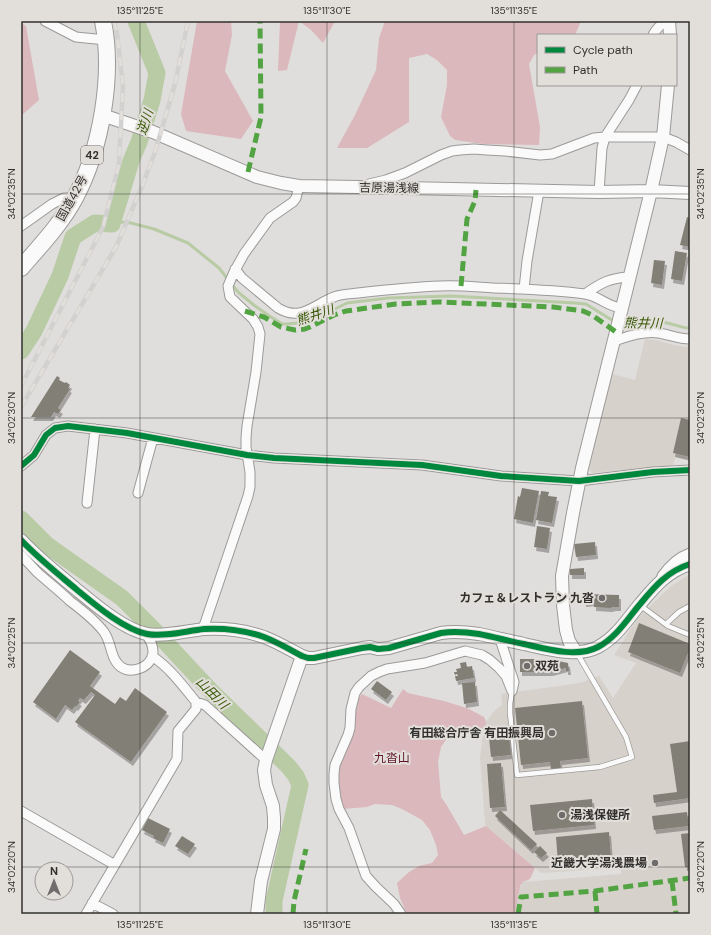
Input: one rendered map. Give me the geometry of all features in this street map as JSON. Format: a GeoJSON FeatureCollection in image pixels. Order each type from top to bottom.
{"type":"FeatureCollection","features":[{"type":"Feature","properties":{"kind":"highway","name":"国道42号"},"geometry":{"type":"LineString","coordinates":[[21,268],[62,218],[84,178],[91,159],[102,115],[106,80],[106,40],[103,21]]}},
{"type":"Feature","properties":{"kind":"street"},"geometry":{"type":"LineString","coordinates":[[45,21],[76,37],[106,40]]}},
{"type":"Feature","properties":{"kind":"street"},"geometry":{"type":"LineString","coordinates":[[654,34],[661,24],[667,21],[670,34]]}},
{"type":"Feature","properties":{"kind":"street"},"geometry":{"type":"LineString","coordinates":[[598,192],[602,148],[605,137],[636,86]]}},
{"type":"Feature","properties":{"kind":"street"},"geometry":{"type":"LineString","coordinates":[[576,652],[569,642],[566,630],[562,576],[579,481],[663,137],[668,86]]}},
{"type":"Feature","properties":{"kind":"street","name":"吉原湯浅線"},"geometry":{"type":"LineString","coordinates":[[102,115],[153,132],[257,177],[299,186],[598,192],[651,191],[690,193]]}},
{"type":"Feature","properties":{"kind":"street"},"geometry":{"type":"LineString","coordinates":[[358,187],[386,180],[405,173],[452,151],[474,149],[540,155],[552,154],[569,149],[594,138],[605,137],[663,137],[690,150]]}},
{"type":"Feature","properties":{"kind":"street"},"geometry":{"type":"LineString","coordinates":[[203,630],[248,496],[251,478],[246,447],[247,426],[256,372],[260,334],[253,319],[230,297],[228,286],[244,254],[270,218],[293,202],[296,198],[299,186]]}},
{"type":"Feature","properties":{"kind":"street"},"geometry":{"type":"LineString","coordinates":[[524,289],[527,261],[539,191]]}},
{"type":"Feature","properties":{"kind":"street"},"geometry":{"type":"LineString","coordinates":[[21,226],[52,204],[64,198],[74,198]]}},
{"type":"Feature","properties":{"kind":"street"},"geometry":{"type":"LineString","coordinates":[[236,269],[242,278],[278,308],[284,312],[293,314],[307,312],[338,295],[380,290],[441,286],[524,289],[585,294],[597,297],[621,311]]}},
{"type":"Feature","properties":{"kind":"street"},"geometry":{"type":"LineString","coordinates":[[585,294],[607,281],[629,277]]}},
{"type":"Feature","properties":{"kind":"street"},"geometry":{"type":"LineString","coordinates":[[615,336],[650,332],[690,339]]}},
{"type":"Feature","properties":{"kind":"street"},"geometry":{"type":"LineString","coordinates":[[21,466],[34,454],[46,435],[55,428],[68,426],[127,433],[274,458],[422,465],[501,476],[579,481],[653,472],[690,470]]}},
{"type":"Feature","properties":{"kind":"street"},"geometry":{"type":"LineString","coordinates":[[87,503],[95,429]]}},
{"type":"Feature","properties":{"kind":"street"},"geometry":{"type":"LineString","coordinates":[[138,493],[153,438]]}},
{"type":"Feature","properties":{"kind":"street"},"geometry":{"type":"LineString","coordinates":[[21,540],[38,558],[92,602],[119,622],[132,629],[146,634],[229,629],[265,637],[308,658],[370,647],[378,649],[390,648],[449,632],[468,632],[551,650],[576,652],[592,649],[605,642],[619,630],[674,562],[690,553]]}},
{"type":"Feature","properties":{"kind":"street"},"geometry":{"type":"LineString","coordinates":[[21,555],[38,573],[97,624],[109,641],[113,657],[121,667],[131,670],[138,669],[146,665],[150,660],[153,649],[146,634]]}},
{"type":"Feature","properties":{"kind":"street"},"geometry":{"type":"LineString","coordinates":[[657,584],[677,569],[690,564]]}},
{"type":"Feature","properties":{"kind":"street"},"geometry":{"type":"LineString","coordinates":[[500,639],[513,677],[514,682],[512,691]]}},
{"type":"Feature","properties":{"kind":"street"},"geometry":{"type":"LineString","coordinates":[[401,914],[394,904],[366,876],[349,828],[339,809],[336,799],[334,783],[335,765],[348,736],[354,693],[371,676],[379,672],[388,669],[425,663],[465,651],[482,655],[499,668],[506,676],[512,691]]}},
{"type":"Feature","properties":{"kind":"street"},"geometry":{"type":"LineString","coordinates":[[152,656],[160,661],[170,671],[196,702],[205,705],[266,760]]}},
{"type":"Feature","properties":{"kind":"street"},"geometry":{"type":"LineString","coordinates":[[257,914],[261,881],[274,829],[273,806],[266,785],[264,770],[275,730],[302,656]]}},
{"type":"Feature","properties":{"kind":"street"},"geometry":{"type":"LineString","coordinates":[[86,914],[177,759],[178,731],[196,709],[196,702]]}},
{"type":"Feature","properties":{"kind":"street"},"geometry":{"type":"LineString","coordinates":[[21,811],[115,865]]}},
{"type":"Feature","properties":{"kind":"street"},"geometry":{"type":"LineString","coordinates":[[92,903],[113,914]]}},
{"type":"Feature","properties":{"kind":"lane"},"geometry":{"type":"LineString","coordinates":[[639,605],[666,624],[690,635]]}},
{"type":"Feature","properties":{"kind":"lane"},"geometry":{"type":"LineString","coordinates":[[666,624],[679,612],[690,606]]}},
{"type":"Feature","properties":{"kind":"lane"},"geometry":{"type":"LineString","coordinates":[[512,691],[510,713],[517,775],[600,767],[632,757],[626,737],[576,652]]}},
{"type":"Feature","properties":{"kind":"shaded area"},"geometry":{"type":"Polygon","coordinates":[[[645,339],[686,347],[690,346],[690,461],[675,457],[673,466],[592,473],[589,469],[612,374],[635,380],[645,339]]]}},
{"type":"Feature","properties":{"kind":"shaded area"},"geometry":{"type":"Polygon","coordinates":[[[690,574],[690,914],[515,914],[519,889],[523,882],[621,874],[621,868],[541,873],[485,825],[480,758],[486,722],[495,710],[502,705],[501,694],[580,683],[599,676],[613,698],[636,663],[614,655],[637,619],[671,586],[690,574]]]}},
{"type":"Feature","properties":{"kind":"green space"},"geometry":{"type":"Polygon","coordinates":[[[197,21],[231,21],[232,35],[225,71],[253,121],[241,139],[186,131],[181,114],[197,21]]]}},
{"type":"Feature","properties":{"kind":"green space"},"geometry":{"type":"Polygon","coordinates":[[[280,21],[299,21],[287,70],[278,71],[280,21]]]}},
{"type":"Feature","properties":{"kind":"green space"},"geometry":{"type":"Polygon","coordinates":[[[299,21],[334,21],[334,23],[323,43],[311,30],[299,21]]]}},
{"type":"Feature","properties":{"kind":"green space"},"geometry":{"type":"Polygon","coordinates":[[[385,21],[581,21],[575,34],[537,34],[537,54],[534,55],[529,64],[540,127],[539,145],[483,144],[455,140],[450,136],[441,117],[447,85],[447,70],[437,60],[427,54],[409,58],[409,122],[367,148],[337,148],[355,115],[376,70],[379,38],[385,21]]]}},
{"type":"Feature","properties":{"kind":"green space"},"geometry":{"type":"Polygon","coordinates":[[[21,23],[26,26],[39,100],[21,116],[21,23]]]}},
{"type":"Feature","properties":{"kind":"green space","name":"九沓山"},"geometry":{"type":"Polygon","coordinates":[[[403,689],[408,693],[444,701],[469,709],[484,717],[486,722],[485,729],[479,730],[459,727],[453,730],[441,747],[438,762],[441,797],[464,835],[486,826],[535,868],[530,879],[523,882],[520,886],[515,914],[407,914],[400,898],[397,883],[409,872],[419,866],[432,863],[438,855],[430,830],[422,820],[392,805],[375,804],[367,807],[343,809],[338,788],[338,767],[353,731],[357,699],[362,694],[391,708],[403,689]]]}},
{"type":"Feature","properties":{"kind":"building"},"geometry":{"type":"Polygon","coordinates":[[[687,217],[690,218],[690,247],[680,245],[687,217]]]}},
{"type":"Feature","properties":{"kind":"building"},"geometry":{"type":"Polygon","coordinates":[[[675,251],[687,253],[682,281],[671,279],[675,251]]]}},
{"type":"Feature","properties":{"kind":"building"},"geometry":{"type":"Polygon","coordinates":[[[654,260],[665,261],[662,285],[651,283],[654,260]]]}},
{"type":"Feature","properties":{"kind":"building"},"geometry":{"type":"Polygon","coordinates":[[[57,376],[60,378],[59,380],[70,385],[68,388],[70,389],[58,408],[61,410],[58,414],[54,412],[51,417],[31,417],[57,376]]]}},
{"type":"Feature","properties":{"kind":"building"},"geometry":{"type":"Polygon","coordinates":[[[681,418],[690,420],[690,457],[673,453],[681,418]]]}},
{"type":"Feature","properties":{"kind":"building"},"geometry":{"type":"Polygon","coordinates":[[[522,488],[539,491],[533,523],[514,519],[518,496],[520,497],[522,488]]]}},
{"type":"Feature","properties":{"kind":"building"},"geometry":{"type":"Polygon","coordinates":[[[541,491],[549,492],[548,496],[557,497],[552,523],[536,520],[541,491]]]}},
{"type":"Feature","properties":{"kind":"building"},"geometry":{"type":"Polygon","coordinates":[[[537,526],[550,528],[547,549],[534,547],[537,526]]]}},
{"type":"Feature","properties":{"kind":"building"},"geometry":{"type":"Polygon","coordinates":[[[595,542],[596,555],[576,557],[574,544],[595,542]]]}},
{"type":"Feature","properties":{"kind":"building"},"geometry":{"type":"Polygon","coordinates":[[[584,568],[584,575],[570,575],[570,569],[584,568]]]}},
{"type":"Feature","properties":{"kind":"building","name":"カフェ＆レストラン 九沓"},"geometry":{"type":"Polygon","coordinates":[[[584,594],[619,595],[619,607],[594,607],[594,602],[584,603],[584,594]]]}},
{"type":"Feature","properties":{"kind":"building"},"geometry":{"type":"Polygon","coordinates":[[[639,623],[690,644],[690,648],[680,673],[628,652],[639,623]]]}},
{"type":"Feature","properties":{"kind":"building"},"geometry":{"type":"Polygon","coordinates":[[[70,650],[100,672],[90,686],[115,704],[120,697],[126,701],[135,688],[167,712],[131,762],[75,722],[95,695],[91,692],[84,700],[80,698],[78,701],[80,702],[72,710],[65,705],[56,719],[33,702],[70,650]]]}},
{"type":"Feature","properties":{"kind":"building"},"geometry":{"type":"Polygon","coordinates":[[[520,659],[549,659],[568,663],[569,671],[566,671],[566,668],[551,672],[520,672],[520,659]]]}},
{"type":"Feature","properties":{"kind":"building"},"geometry":{"type":"Polygon","coordinates":[[[466,662],[467,667],[472,666],[474,678],[456,681],[455,676],[458,676],[457,674],[455,675],[454,672],[457,672],[456,669],[461,668],[460,663],[466,662]]]}},
{"type":"Feature","properties":{"kind":"building"},"geometry":{"type":"Polygon","coordinates":[[[377,681],[392,692],[386,700],[371,689],[377,681]]]}},
{"type":"Feature","properties":{"kind":"building"},"geometry":{"type":"Polygon","coordinates":[[[475,682],[477,702],[464,704],[462,683],[475,682]]]}},
{"type":"Feature","properties":{"kind":"building","name":"有田総合庁舎 有田振興局"},"geometry":{"type":"Polygon","coordinates":[[[582,701],[588,758],[560,761],[561,769],[551,770],[550,762],[521,765],[515,708],[582,701]]]}},
{"type":"Feature","properties":{"kind":"building"},"geometry":{"type":"Polygon","coordinates":[[[508,726],[511,755],[491,757],[488,728],[508,726]]]}},
{"type":"Feature","properties":{"kind":"building"},"geometry":{"type":"Polygon","coordinates":[[[690,741],[690,798],[654,803],[653,795],[677,792],[670,744],[690,741]]]}},
{"type":"Feature","properties":{"kind":"building"},"geometry":{"type":"Polygon","coordinates":[[[501,763],[505,807],[490,808],[487,764],[501,763]]]}},
{"type":"Feature","properties":{"kind":"building","name":"湯浅保健所"},"geometry":{"type":"Polygon","coordinates":[[[592,799],[594,825],[533,831],[530,805],[592,799]]]}},
{"type":"Feature","properties":{"kind":"building"},"geometry":{"type":"Polygon","coordinates":[[[500,810],[537,844],[531,850],[495,816],[500,810]]]}},
{"type":"Feature","properties":{"kind":"building"},"geometry":{"type":"Polygon","coordinates":[[[687,812],[689,826],[654,830],[652,816],[687,812]]]}},
{"type":"Feature","properties":{"kind":"building"},"geometry":{"type":"Polygon","coordinates":[[[148,818],[170,829],[163,843],[153,838],[154,836],[142,830],[148,818]]]}},
{"type":"Feature","properties":{"kind":"building"},"geometry":{"type":"Polygon","coordinates":[[[609,832],[611,859],[558,863],[556,837],[609,832]]]}},
{"type":"Feature","properties":{"kind":"building"},"geometry":{"type":"Polygon","coordinates":[[[690,833],[690,867],[685,867],[681,834],[690,833]]]}},
{"type":"Feature","properties":{"kind":"building"},"geometry":{"type":"Polygon","coordinates":[[[182,836],[195,844],[188,854],[175,846],[182,836]]]}},
{"type":"Feature","properties":{"kind":"building"},"geometry":{"type":"Polygon","coordinates":[[[540,846],[547,853],[541,858],[534,852],[540,846]]]}},
{"type":"Feature","properties":{"kind":"waterway","name":"逆川"},"geometry":{"type":"LineString","coordinates":[[21,351],[34,331],[60,276],[73,237],[95,223],[112,224],[131,161],[139,142],[152,100],[157,73],[136,21]]}},
{"type":"Feature","properties":{"kind":"waterway","name":"熊井川"},"geometry":{"type":"LineString","coordinates":[[112,224],[121,222],[131,223],[154,229],[188,243],[219,268],[238,292],[255,306],[282,324],[297,323],[325,314],[347,303],[388,298],[451,296],[586,304],[615,322]]}},
{"type":"Feature","properties":{"kind":"waterway","name":"熊井川"},"geometry":{"type":"LineString","coordinates":[[621,323],[630,324],[663,322],[690,328]]}},
{"type":"Feature","properties":{"kind":"waterway","name":"山田川"},"geometry":{"type":"LineString","coordinates":[[21,519],[47,545],[122,598],[210,690],[288,766],[296,776],[300,785],[274,901],[274,914]]}},
{"type":"Feature","properties":{"kind":"railway"},"geometry":{"type":"LineString","coordinates":[[21,386],[103,227],[119,164],[123,86],[114,21]]}},
{"type":"Feature","properties":{"kind":"railway"},"geometry":{"type":"LineString","coordinates":[[21,407],[116,247],[155,152],[175,84],[188,21]]}},
{"type":"Feature","properties":{"kind":"marked path"},"geometry":{"type":"LineString","coordinates":[[248,172],[261,117],[260,21]]}},
{"type":"Feature","properties":{"kind":"marked path"},"geometry":{"type":"LineString","coordinates":[[461,286],[467,219],[475,201],[476,190]]}},
{"type":"Feature","properties":{"kind":"marked path"},"geometry":{"type":"LineString","coordinates":[[245,311],[264,317],[281,327],[295,330],[305,329],[346,311],[396,304],[439,302],[553,307],[583,311],[592,315],[616,332]]}},
{"type":"Feature","properties":{"kind":"marked path"},"geometry":{"type":"LineString","coordinates":[[293,914],[294,901],[306,849]]}},
{"type":"Feature","properties":{"kind":"marked path"},"geometry":{"type":"LineString","coordinates":[[518,914],[521,897],[595,891],[690,878]]}},
{"type":"Feature","properties":{"kind":"marked path"},"geometry":{"type":"LineString","coordinates":[[672,881],[676,914]]}},
{"type":"Feature","properties":{"kind":"marked path"},"geometry":{"type":"LineString","coordinates":[[595,891],[597,914]]}},
{"type":"Feature","properties":{"kind":"cycle path"},"geometry":{"type":"LineString","coordinates":[[21,466],[34,455],[46,435],[55,428],[68,426],[127,433],[247,455],[274,458],[422,465],[501,476],[579,481],[653,472],[690,470]]}},
{"type":"Feature","properties":{"kind":"cycle path"},"geometry":{"type":"LineString","coordinates":[[21,540],[83,595],[119,622],[138,631],[154,635],[204,629],[242,631],[264,637],[308,658],[370,647],[378,649],[389,648],[441,633],[451,632],[479,634],[561,652],[581,652],[590,650],[605,643],[617,633],[662,580],[675,571],[690,564]]}},
{"type":"Feature","properties":{"kind":"place","name":"カフェ＆レストラン 九沓"},"geometry":{"type":"Point","coordinates":[602,598]}},
{"type":"Feature","properties":{"kind":"place","name":"双苑"},"geometry":{"type":"Point","coordinates":[527,666]}},
{"type":"Feature","properties":{"kind":"place","name":"有田総合庁舎 有田振興局"},"geometry":{"type":"Point","coordinates":[552,733]}},
{"type":"Feature","properties":{"kind":"place","name":"湯浅保健所"},"geometry":{"type":"Point","coordinates":[562,815]}},
{"type":"Feature","properties":{"kind":"place","name":"近畿大学湯浅農場"},"geometry":{"type":"Point","coordinates":[655,863]}}]}
